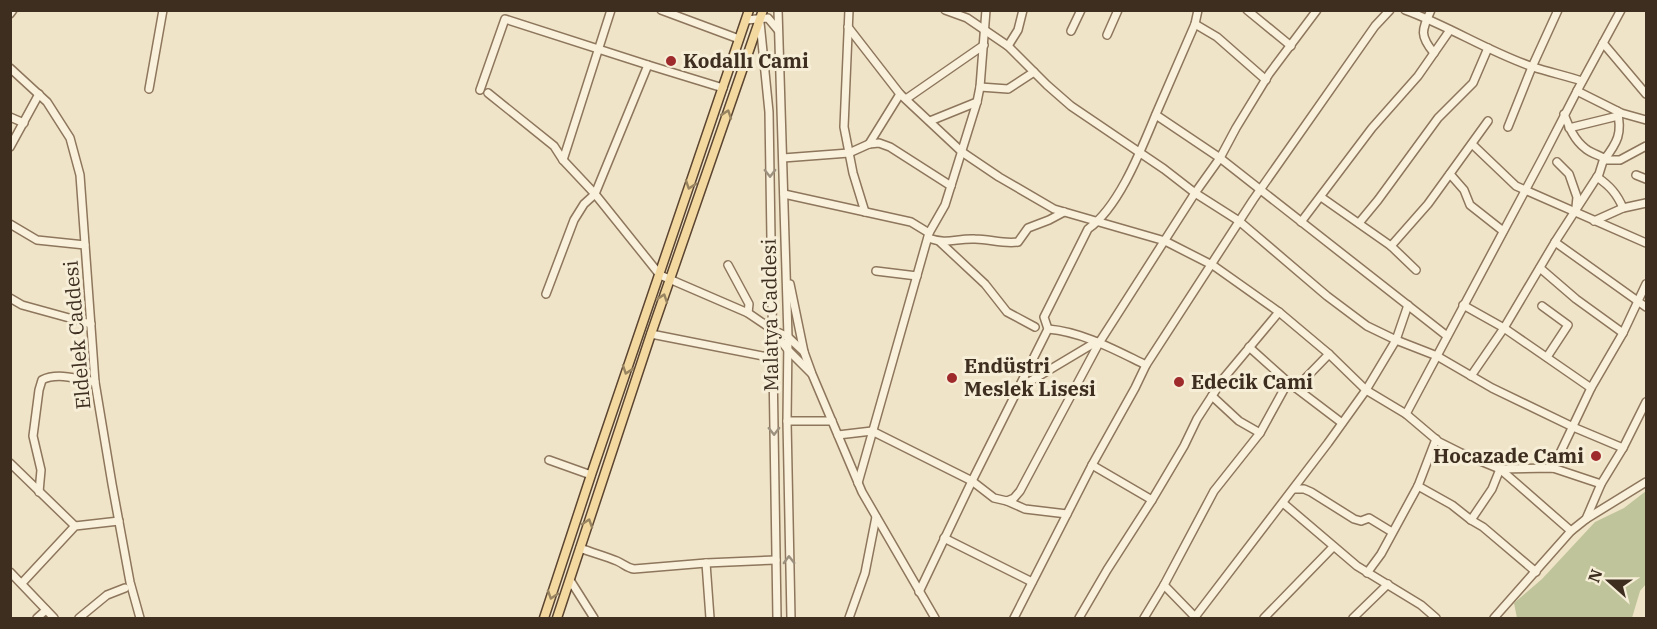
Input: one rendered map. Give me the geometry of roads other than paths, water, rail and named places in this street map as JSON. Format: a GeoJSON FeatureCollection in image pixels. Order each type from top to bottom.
{"type":"FeatureCollection","features":[{"type":"Feature","properties":{"kind":"main road"},"geometry":{"type":"LineString","coordinates":[[544,618],[749,10]]}},
{"type":"Feature","properties":{"kind":"main road"},"geometry":{"type":"LineString","coordinates":[[557,618],[761,13]]}},
{"type":"Feature","properties":{"kind":"street"},"geometry":{"type":"LineString","coordinates":[[149,89],[163,10]]}},
{"type":"Feature","properties":{"kind":"street"},"geometry":{"type":"LineString","coordinates":[[508,10],[484,92],[554,146],[563,160],[595,194],[660,275],[748,313],[788,337],[804,352]]}},
{"type":"Feature","properties":{"kind":"street"},"geometry":{"type":"LineString","coordinates":[[563,160],[611,10]]}},
{"type":"Feature","properties":{"kind":"street"},"geometry":{"type":"LineString","coordinates":[[661,10],[739,39]]}},
{"type":"Feature","properties":{"kind":"street","name":"Malatya Caddesi"},"geometry":{"type":"LineString","coordinates":[[778,10],[788,337],[787,422],[791,618]]}},
{"type":"Feature","properties":{"kind":"street"},"geometry":{"type":"LineString","coordinates":[[849,10],[844,127],[853,173],[865,212]]}},
{"type":"Feature","properties":{"kind":"street"},"geometry":{"type":"LineString","coordinates":[[945,10],[967,18],[1008,46],[1071,106],[1239,221],[1327,296],[1367,326],[1437,356],[1492,388],[1623,448]]}},
{"type":"Feature","properties":{"kind":"street"},"geometry":{"type":"LineString","coordinates":[[858,483],[929,235],[945,205],[977,102],[986,10]]}},
{"type":"Feature","properties":{"kind":"street"},"geometry":{"type":"LineString","coordinates":[[1008,46],[1018,30],[1023,10]]}},
{"type":"Feature","properties":{"kind":"street"},"geometry":{"type":"LineString","coordinates":[[1071,31],[1081,10]]}},
{"type":"Feature","properties":{"kind":"street"},"geometry":{"type":"LineString","coordinates":[[1107,35],[1118,10]]}},
{"type":"Feature","properties":{"kind":"street"},"geometry":{"type":"LineString","coordinates":[[919,592],[1048,329],[1044,317],[1088,230],[1098,222],[1111,205],[1140,153],[1195,24],[1198,10]]}},
{"type":"Feature","properties":{"kind":"street"},"geometry":{"type":"LineString","coordinates":[[1247,10],[1291,46]]}},
{"type":"Feature","properties":{"kind":"street"},"geometry":{"type":"LineString","coordinates":[[1006,501],[1014,498],[1020,491],[1098,342],[1220,158],[1266,80],[1317,10]]}},
{"type":"Feature","properties":{"kind":"street"},"geometry":{"type":"LineString","coordinates":[[1014,618],[1066,514],[1146,365],[1260,190],[1375,26],[1390,10]]}},
{"type":"Feature","properties":{"kind":"street"},"geometry":{"type":"LineString","coordinates":[[1405,10],[1428,18],[1532,67],[1582,81]]}},
{"type":"Feature","properties":{"kind":"street"},"geometry":{"type":"LineString","coordinates":[[1431,10],[1423,37],[1434,53]]}},
{"type":"Feature","properties":{"kind":"street"},"geometry":{"type":"LineString","coordinates":[[1508,127],[1557,12],[1549,10]]}},
{"type":"Feature","properties":{"kind":"street"},"geometry":{"type":"LineString","coordinates":[[1406,414],[1621,10]]}},
{"type":"Feature","properties":{"kind":"street"},"geometry":{"type":"LineString","coordinates":[[746,20],[761,13]]}},
{"type":"Feature","properties":{"kind":"street"},"geometry":{"type":"LineString","coordinates":[[761,13],[778,30]]}},
{"type":"Feature","properties":{"kind":"street"},"geometry":{"type":"LineString","coordinates":[[761,13],[769,112],[777,618]]}},
{"type":"Feature","properties":{"kind":"street"},"geometry":{"type":"LineString","coordinates":[[505,19],[723,88]]}},
{"type":"Feature","properties":{"kind":"street"},"geometry":{"type":"LineString","coordinates":[[1195,24],[1216,37],[1266,80]]}},
{"type":"Feature","properties":{"kind":"street"},"geometry":{"type":"LineString","coordinates":[[848,27],[903,96],[962,152],[1054,209],[1165,241],[1210,264],[1279,312],[1329,354],[1366,390],[1406,414],[1436,439],[1461,453],[1500,468],[1571,531]]}},
{"type":"Feature","properties":{"kind":"street"},"geometry":{"type":"LineString","coordinates":[[1301,222],[1372,128],[1418,76],[1450,30]]}},
{"type":"Feature","properties":{"kind":"street"},"geometry":{"type":"LineString","coordinates":[[1603,44],[1645,89]]}},
{"type":"Feature","properties":{"kind":"street"},"geometry":{"type":"LineString","coordinates":[[868,144],[903,96],[984,45]]}},
{"type":"Feature","properties":{"kind":"street"},"geometry":{"type":"LineString","coordinates":[[1359,223],[1438,118],[1473,83],[1488,48]]}},
{"type":"Feature","properties":{"kind":"street"},"geometry":{"type":"LineString","coordinates":[[546,294],[574,220],[584,204],[595,194],[648,65]]}},
{"type":"Feature","properties":{"kind":"street","name":"Eldelek Caddesi"},"geometry":{"type":"LineString","coordinates":[[10,68],[47,102],[70,138],[80,175],[96,382],[106,453],[130,582],[140,618]]}},
{"type":"Feature","properties":{"kind":"street"},"geometry":{"type":"LineString","coordinates":[[980,87],[1008,89],[1034,72]]}},
{"type":"Feature","properties":{"kind":"street"},"geometry":{"type":"LineString","coordinates":[[1577,91],[1618,113],[1647,120]]}},
{"type":"Feature","properties":{"kind":"street"},"geometry":{"type":"LineString","coordinates":[[10,147],[39,94]]}},
{"type":"Feature","properties":{"kind":"street"},"geometry":{"type":"LineString","coordinates":[[930,121],[977,102]]}},
{"type":"Feature","properties":{"kind":"street"},"geometry":{"type":"LineString","coordinates":[[1569,128],[1618,113]]}},
{"type":"Feature","properties":{"kind":"street"},"geometry":{"type":"LineString","coordinates":[[1471,376],[1504,328],[1597,177],[1604,160],[1618,139],[1621,124],[1618,113]]}},
{"type":"Feature","properties":{"kind":"street"},"geometry":{"type":"LineString","coordinates":[[1564,114],[1569,128],[1579,142],[1587,150],[1604,160],[1620,160],[1647,146]]}},
{"type":"Feature","properties":{"kind":"street"},"geometry":{"type":"LineString","coordinates":[[1156,116],[1220,158],[1447,336]]}},
{"type":"Feature","properties":{"kind":"street"},"geometry":{"type":"LineString","coordinates":[[10,117],[24,123]]}},
{"type":"Feature","properties":{"kind":"street"},"geometry":{"type":"LineString","coordinates":[[1391,246],[1428,204],[1488,121]]}},
{"type":"Feature","properties":{"kind":"street"},"geometry":{"type":"LineString","coordinates":[[783,158],[849,153],[868,144],[879,143],[890,147],[951,186]]}},
{"type":"Feature","properties":{"kind":"street"},"geometry":{"type":"LineString","coordinates":[[1472,144],[1516,186],[1647,243]]}},
{"type":"Feature","properties":{"kind":"street"},"geometry":{"type":"LineString","coordinates":[[1557,162],[1569,174],[1577,197],[1575,212]]}},
{"type":"Feature","properties":{"kind":"street"},"geometry":{"type":"LineString","coordinates":[[1450,174],[1464,190],[1470,205],[1503,231]]}},
{"type":"Feature","properties":{"kind":"street"},"geometry":{"type":"LineString","coordinates":[[1636,175],[1647,179]]}},
{"type":"Feature","properties":{"kind":"street"},"geometry":{"type":"LineString","coordinates":[[1597,177],[1613,190],[1623,208]]}},
{"type":"Feature","properties":{"kind":"street"},"geometry":{"type":"LineString","coordinates":[[784,194],[911,222],[940,242],[985,284],[1007,312],[1035,327]]}},
{"type":"Feature","properties":{"kind":"street"},"geometry":{"type":"LineString","coordinates":[[1321,196],[1391,246],[1416,270]]}},
{"type":"Feature","properties":{"kind":"street"},"geometry":{"type":"LineString","coordinates":[[1594,220],[1623,208],[1647,203]]}},
{"type":"Feature","properties":{"kind":"street"},"geometry":{"type":"LineString","coordinates":[[940,242],[974,239],[1005,243],[1018,242],[1028,228],[1064,212]]}},
{"type":"Feature","properties":{"kind":"street"},"geometry":{"type":"LineString","coordinates":[[10,224],[37,240],[85,245]]}},
{"type":"Feature","properties":{"kind":"street"},"geometry":{"type":"LineString","coordinates":[[1555,242],[1647,307]]}},
{"type":"Feature","properties":{"kind":"street"},"geometry":{"type":"LineString","coordinates":[[786,261],[804,352],[812,374],[858,483],[935,618]]}},
{"type":"Feature","properties":{"kind":"street"},"geometry":{"type":"LineString","coordinates":[[728,265],[749,304],[748,313]]}},
{"type":"Feature","properties":{"kind":"street"},"geometry":{"type":"LineString","coordinates":[[1540,268],[1576,299],[1623,333]]}},
{"type":"Feature","properties":{"kind":"street"},"geometry":{"type":"LineString","coordinates":[[876,271],[917,276]]}},
{"type":"Feature","properties":{"kind":"street"},"geometry":{"type":"LineString","coordinates":[[1552,468],[1591,388],[1623,333],[1647,284]]}},
{"type":"Feature","properties":{"kind":"street"},"geometry":{"type":"LineString","coordinates":[[10,298],[22,305],[91,324]]}},
{"type":"Feature","properties":{"kind":"street"},"geometry":{"type":"LineString","coordinates":[[1464,304],[1504,328],[1591,388]]}},
{"type":"Feature","properties":{"kind":"street"},"geometry":{"type":"LineString","coordinates":[[1164,585],[1195,618],[1294,489],[1366,390],[1396,340],[1408,305]]}},
{"type":"Feature","properties":{"kind":"street"},"geometry":{"type":"LineString","coordinates":[[1542,306],[1568,325],[1547,357]]}},
{"type":"Feature","properties":{"kind":"street"},"geometry":{"type":"LineString","coordinates":[[1079,618],[1152,500],[1212,396],[1279,312]]}},
{"type":"Feature","properties":{"kind":"street"},"geometry":{"type":"LineString","coordinates":[[1048,329],[1062,330],[1098,342],[1146,365]]}},
{"type":"Feature","properties":{"kind":"street"},"geometry":{"type":"LineString","coordinates":[[773,330],[788,350],[812,374]]}},
{"type":"Feature","properties":{"kind":"street"},"geometry":{"type":"LineString","coordinates":[[651,334],[773,358]]}},
{"type":"Feature","properties":{"kind":"street"},"geometry":{"type":"LineString","coordinates":[[1019,388],[1098,342]]}},
{"type":"Feature","properties":{"kind":"street"},"geometry":{"type":"LineString","coordinates":[[1249,347],[1288,382],[1342,423]]}},
{"type":"Feature","properties":{"kind":"street"},"geometry":{"type":"LineString","coordinates":[[1296,388],[1329,354]]}},
{"type":"Feature","properties":{"kind":"street"},"geometry":{"type":"LineString","coordinates":[[39,492],[41,470],[33,436],[42,380],[57,376],[96,382]]}},
{"type":"Feature","properties":{"kind":"street"},"geometry":{"type":"LineString","coordinates":[[1143,618],[1164,585],[1214,490],[1260,433],[1288,382]]}},
{"type":"Feature","properties":{"kind":"street"},"geometry":{"type":"LineString","coordinates":[[1212,396],[1239,421],[1260,433]]}},
{"type":"Feature","properties":{"kind":"street"},"geometry":{"type":"LineString","coordinates":[[1586,519],[1601,484],[1647,402]]}},
{"type":"Feature","properties":{"kind":"street"},"geometry":{"type":"LineString","coordinates":[[787,422],[832,421]]}},
{"type":"Feature","properties":{"kind":"street"},"geometry":{"type":"LineString","coordinates":[[838,435],[872,431],[972,481],[994,498],[1025,509],[1066,514]]}},
{"type":"Feature","properties":{"kind":"street"},"geometry":{"type":"LineString","coordinates":[[1367,573],[1381,554],[1418,486],[1436,439]]}},
{"type":"Feature","properties":{"kind":"street"},"geometry":{"type":"LineString","coordinates":[[549,460],[591,475]]}},
{"type":"Feature","properties":{"kind":"street"},"geometry":{"type":"LineString","coordinates":[[10,463],[75,526]]}},
{"type":"Feature","properties":{"kind":"street"},"geometry":{"type":"LineString","coordinates":[[1092,465],[1152,500]]}},
{"type":"Feature","properties":{"kind":"street"},"geometry":{"type":"LineString","coordinates":[[1500,468],[1552,468],[1601,484]]}},
{"type":"Feature","properties":{"kind":"street"},"geometry":{"type":"LineString","coordinates":[[1471,520],[1492,489],[1500,468]]}},
{"type":"Feature","properties":{"kind":"street"},"geometry":{"type":"LineString","coordinates":[[1494,618],[1571,531],[1586,519],[1647,482]]}},
{"type":"Feature","properties":{"kind":"street"},"geometry":{"type":"LineString","coordinates":[[1418,486],[1452,505],[1483,527],[1536,572]]}},
{"type":"Feature","properties":{"kind":"street"},"geometry":{"type":"LineString","coordinates":[[1294,489],[1311,492],[1354,519],[1361,521],[1369,518],[1392,532]]}},
{"type":"Feature","properties":{"kind":"street"},"geometry":{"type":"LineString","coordinates":[[1283,503],[1367,573],[1421,605],[1436,618]]}},
{"type":"Feature","properties":{"kind":"street"},"geometry":{"type":"LineString","coordinates":[[849,618],[866,573],[876,517]]}},
{"type":"Feature","properties":{"kind":"street"},"geometry":{"type":"LineString","coordinates":[[22,583],[75,526],[119,521]]}},
{"type":"Feature","properties":{"kind":"street"},"geometry":{"type":"LineString","coordinates":[[944,538],[1032,582]]}},
{"type":"Feature","properties":{"kind":"street"},"geometry":{"type":"LineString","coordinates":[[1264,618],[1334,547]]}},
{"type":"Feature","properties":{"kind":"street"},"geometry":{"type":"LineString","coordinates":[[580,548],[634,569],[776,560]]}},
{"type":"Feature","properties":{"kind":"street"},"geometry":{"type":"LineString","coordinates":[[706,563],[710,618]]}},
{"type":"Feature","properties":{"kind":"street"},"geometry":{"type":"LineString","coordinates":[[10,572],[54,618]]}},
{"type":"Feature","properties":{"kind":"street"},"geometry":{"type":"LineString","coordinates":[[570,580],[594,618]]}},
{"type":"Feature","properties":{"kind":"street"},"geometry":{"type":"LineString","coordinates":[[1356,617],[1388,584]]}},
{"type":"Feature","properties":{"kind":"street"},"geometry":{"type":"LineString","coordinates":[[79,618],[107,595],[125,588]]}},
{"type":"Feature","properties":{"kind":"street"},"geometry":{"type":"LineString","coordinates":[[37,618],[45,610]]}},
{"type":"Feature","properties":{"kind":"place","name":"Kodallı Cami"},"geometry":{"type":"Point","coordinates":[671,61]}},
{"type":"Feature","properties":{"kind":"place","name":"Endüstri Meslek Lisesi"},"geometry":{"type":"Point","coordinates":[952,378]}},
{"type":"Feature","properties":{"kind":"place","name":"Edecik Cami"},"geometry":{"type":"Point","coordinates":[1179,382]}},
{"type":"Feature","properties":{"kind":"place","name":"Hocazade Cami"},"geometry":{"type":"Point","coordinates":[1596,456]}}]}
